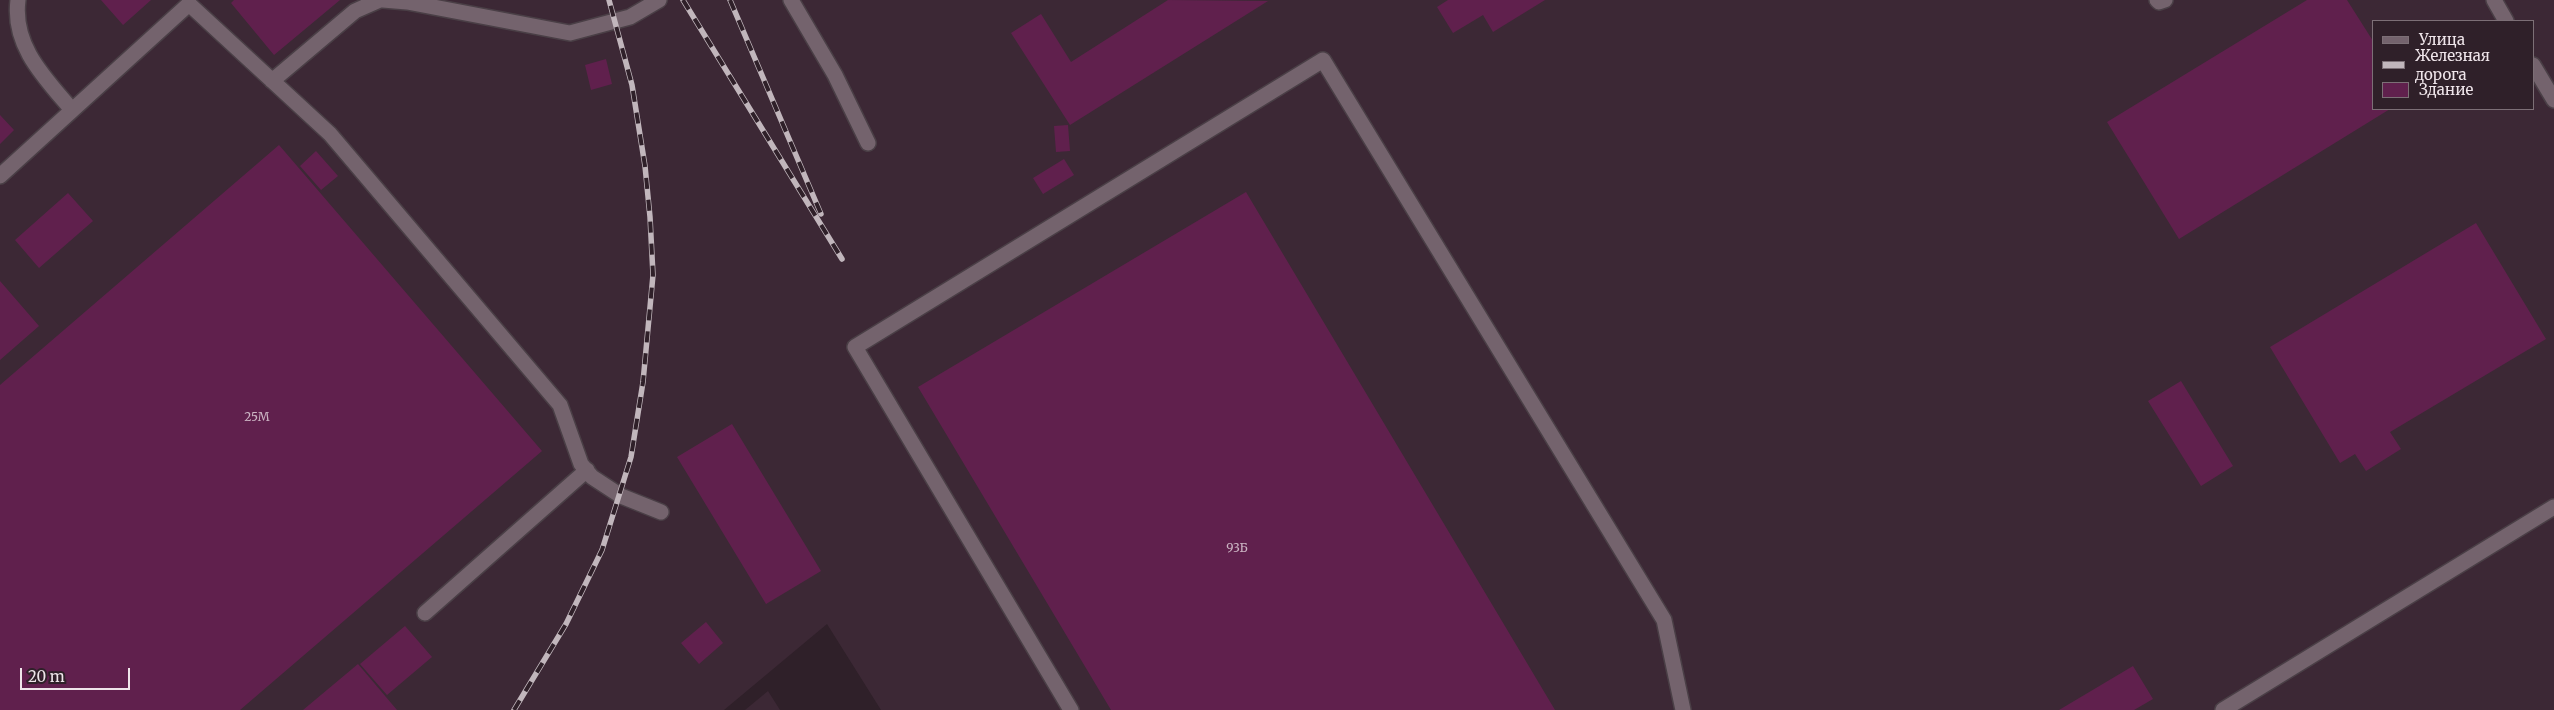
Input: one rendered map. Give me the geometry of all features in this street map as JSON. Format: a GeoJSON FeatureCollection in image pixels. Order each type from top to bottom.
{"type":"FeatureCollection","features":[{"type":"Feature","properties":{"kind":"lane"},"geometry":{"type":"LineString","coordinates":[[18,0],[20,38],[35,67],[72,110]]}},
{"type":"Feature","properties":{"kind":"lane"},"geometry":{"type":"LineString","coordinates":[[272,81],[355,11],[381,0],[407,2],[570,33],[630,17],[658,0]]}},
{"type":"Feature","properties":{"kind":"lane"},"geometry":{"type":"LineString","coordinates":[[791,0],[835,74],[868,143]]}},
{"type":"Feature","properties":{"kind":"lane"},"geometry":{"type":"LineString","coordinates":[[2157,0],[2159,2],[2165,0]]}},
{"type":"Feature","properties":{"kind":"lane"},"geometry":{"type":"LineString","coordinates":[[2494,0],[2505,20]]}},
{"type":"Feature","properties":{"kind":"lane"},"geometry":{"type":"LineString","coordinates":[[0,176],[189,4],[330,134],[560,405],[581,464],[592,476],[621,496],[662,512]]}},
{"type":"Feature","properties":{"kind":"lane"},"geometry":{"type":"LineString","coordinates":[[1071,710],[855,347],[1323,60],[1664,620],[1683,710]]}},
{"type":"Feature","properties":{"kind":"lane"},"geometry":{"type":"LineString","coordinates":[[2534,67],[2554,100]]}},
{"type":"Feature","properties":{"kind":"lane"},"geometry":{"type":"LineString","coordinates":[[425,613],[587,470]]}},
{"type":"Feature","properties":{"kind":"lane"},"geometry":{"type":"LineString","coordinates":[[2223,710],[2554,507]]}},
{"type":"Feature","properties":{"kind":"shaded area"},"geometry":{"type":"Polygon","coordinates":[[[0,0],[2554,0],[2554,710],[881,710],[827,624],[724,710],[0,710],[0,0]]]}},
{"type":"Feature","properties":{"kind":"shaded area"},"geometry":{"type":"Polygon","coordinates":[[[768,691],[780,710],[745,710],[768,691]]]}},
{"type":"Feature","properties":{"kind":"building"},"geometry":{"type":"Polygon","coordinates":[[[101,0],[151,0],[123,25],[101,0]]]}},
{"type":"Feature","properties":{"kind":"building"},"geometry":{"type":"Polygon","coordinates":[[[234,0],[340,0],[274,55],[231,3],[234,0]]]}},
{"type":"Feature","properties":{"kind":"building"},"geometry":{"type":"Polygon","coordinates":[[[1168,0],[1268,1],[1070,125],[1011,33],[1041,14],[1071,62],[1168,0]]]}},
{"type":"Feature","properties":{"kind":"building"},"geometry":{"type":"Polygon","coordinates":[[[1448,0],[1545,0],[1493,32],[1483,15],[1453,33],[1437,7],[1448,0]]]}},
{"type":"Feature","properties":{"kind":"building"},"geometry":{"type":"Polygon","coordinates":[[[2307,0],[2347,0],[2372,39],[2372,110],[2388,110],[2179,239],[2107,122],[2307,0]]]}},
{"type":"Feature","properties":{"kind":"building"},"geometry":{"type":"Polygon","coordinates":[[[606,59],[612,84],[591,90],[585,65],[606,59]]]}},
{"type":"Feature","properties":{"kind":"building"},"geometry":{"type":"Polygon","coordinates":[[[0,115],[14,130],[0,144],[0,115]]]}},
{"type":"Feature","properties":{"kind":"building"},"geometry":{"type":"Polygon","coordinates":[[[1068,125],[1070,151],[1056,152],[1054,126],[1068,125]]]}},
{"type":"Feature","properties":{"kind":"building"},"geometry":{"type":"Polygon","coordinates":[[[279,145],[542,451],[240,710],[0,710],[0,385],[279,145]]]}},
{"type":"Feature","properties":{"kind":"building"},"geometry":{"type":"Polygon","coordinates":[[[316,151],[338,176],[321,190],[300,166],[316,151]]]}},
{"type":"Feature","properties":{"kind":"building"},"geometry":{"type":"Polygon","coordinates":[[[1064,159],[1074,175],[1043,194],[1033,178],[1064,159]]]}},
{"type":"Feature","properties":{"kind":"building"},"geometry":{"type":"Polygon","coordinates":[[[1246,192],[1555,710],[1111,710],[918,387],[1246,192]]]}},
{"type":"Feature","properties":{"kind":"building"},"geometry":{"type":"Polygon","coordinates":[[[68,193],[93,221],[39,268],[15,240],[68,193]]]}},
{"type":"Feature","properties":{"kind":"building"},"geometry":{"type":"Polygon","coordinates":[[[2476,223],[2546,339],[2390,432],[2401,449],[2366,471],[2355,454],[2340,463],[2270,347],[2476,223]]]}},
{"type":"Feature","properties":{"kind":"building"},"geometry":{"type":"Polygon","coordinates":[[[0,281],[39,326],[0,360],[0,281]]]}},
{"type":"Feature","properties":{"kind":"building"},"geometry":{"type":"Polygon","coordinates":[[[2181,381],[2233,466],[2201,486],[2148,401],[2181,381]]]}},
{"type":"Feature","properties":{"kind":"building"},"geometry":{"type":"Polygon","coordinates":[[[732,424],[821,571],[766,604],[677,457],[732,424]]]}},
{"type":"Feature","properties":{"kind":"building"},"geometry":{"type":"Polygon","coordinates":[[[706,622],[723,643],[699,664],[681,643],[706,622]]]}},
{"type":"Feature","properties":{"kind":"building"},"geometry":{"type":"Polygon","coordinates":[[[405,626],[432,657],[387,695],[360,664],[405,626]]]}},
{"type":"Feature","properties":{"kind":"building"},"geometry":{"type":"Polygon","coordinates":[[[358,664],[397,710],[303,710],[358,664]]]}},
{"type":"Feature","properties":{"kind":"building"},"geometry":{"type":"Polygon","coordinates":[[[2133,666],[2153,699],[2134,710],[2059,710],[2133,666]]]}},
{"type":"Feature","properties":{"kind":"railway"},"geometry":{"type":"LineString","coordinates":[[514,710],[566,624],[602,550],[631,457],[643,382],[653,275],[650,217],[645,166],[632,85],[609,0]]}},
{"type":"Feature","properties":{"kind":"railway"},"geometry":{"type":"LineString","coordinates":[[683,0],[842,259]]}},
{"type":"Feature","properties":{"kind":"railway"},"geometry":{"type":"LineString","coordinates":[[730,0],[821,214]]}}]}
